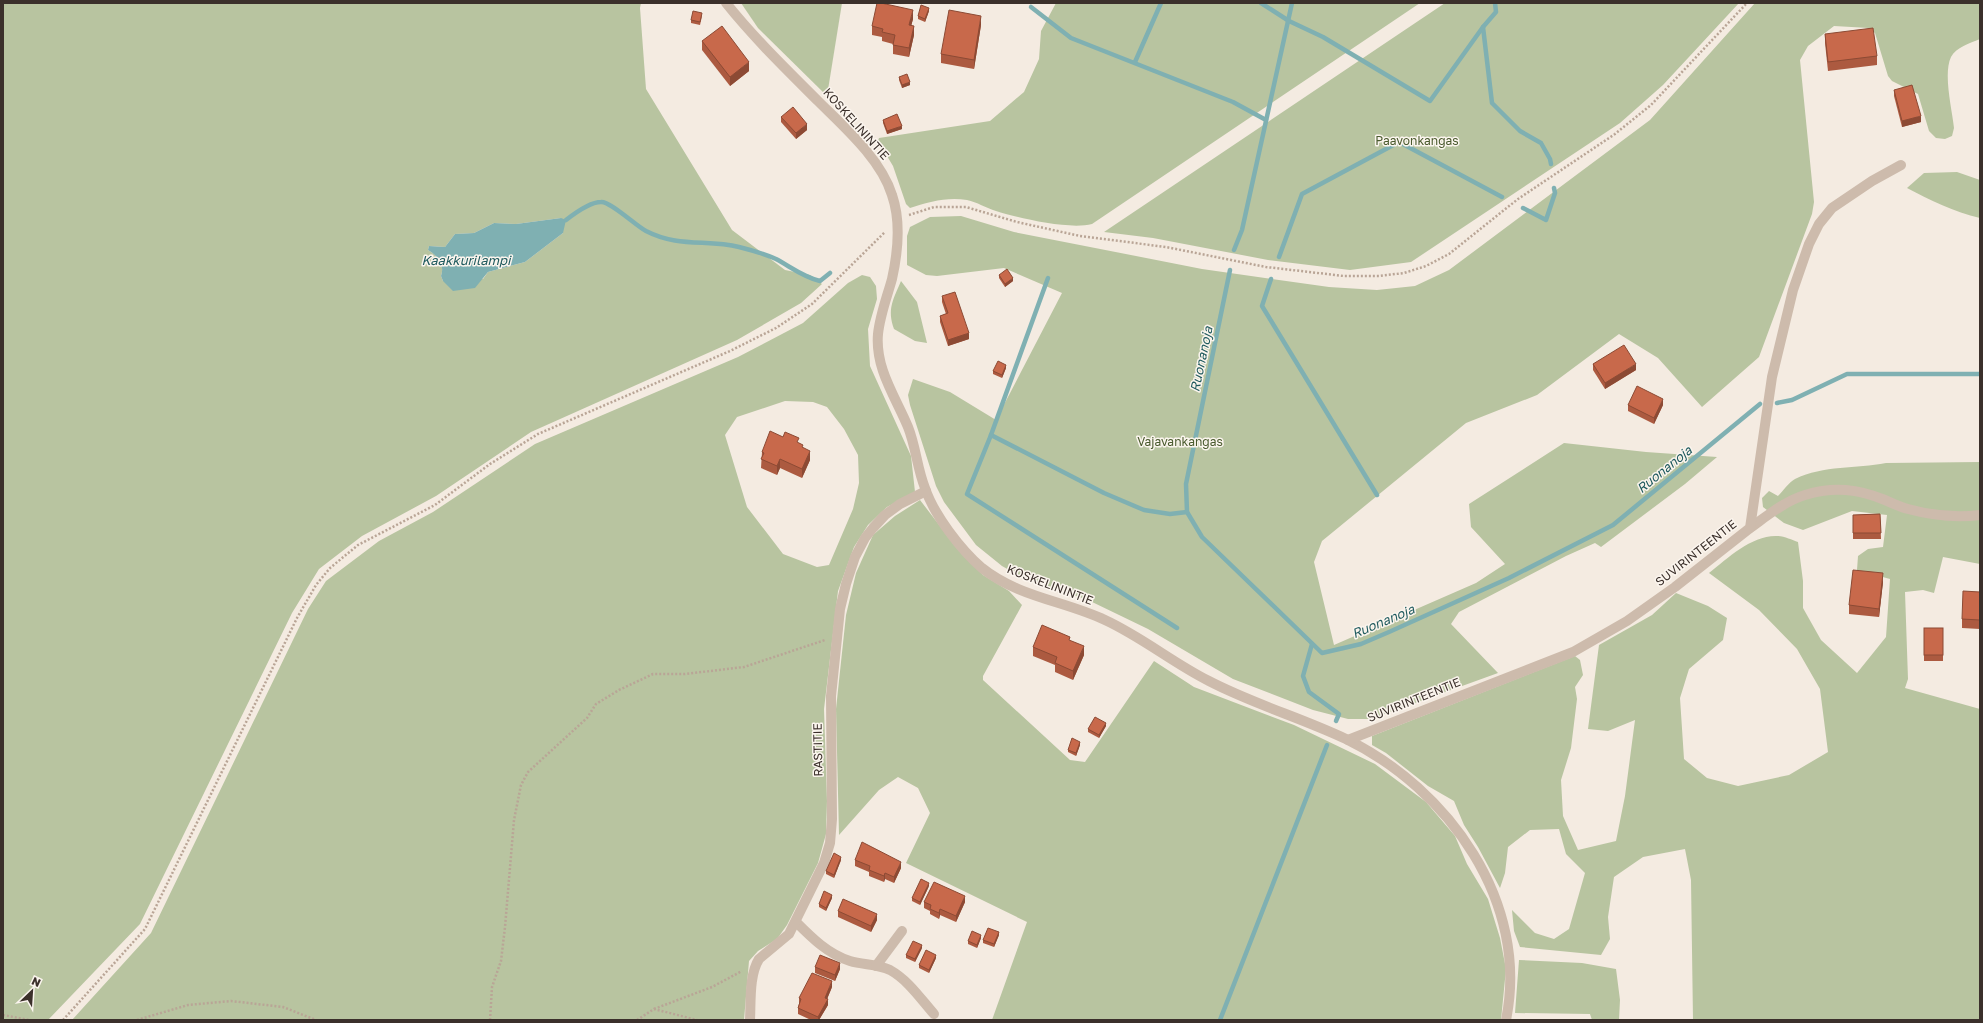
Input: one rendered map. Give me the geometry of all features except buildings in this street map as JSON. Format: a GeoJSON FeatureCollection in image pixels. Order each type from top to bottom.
{"type":"FeatureCollection","features":[{"type":"Feature","properties":{"kind":"street","name":"KOSKELININTIE"},"geometry":{"type":"LineString","coordinates":[[726,3],[749,32],[847,131],[885,177],[890,190],[897,220],[896,254],[892,277],[880,317],[878,356],[884,374],[915,445],[926,491],[949,530],[965,551],[979,566],[999,581],[1018,590],[1104,620],[1130,633],[1182,667],[1212,683],[1348,740],[1390,765],[1421,789],[1463,836],[1495,895],[1509,944],[1511,987],[1506,1020]]}},
{"type":"Feature","properties":{"kind":"street","name":"SUVIRINTEENTIE"},"geometry":{"type":"LineString","coordinates":[[1348,740],[1573,652],[1627,621],[1675,587],[1750,528],[1772,377],[1792,290],[1809,244],[1819,224],[1832,208],[1866,185],[1901,165]]}},
{"type":"Feature","properties":{"kind":"street"},"geometry":{"type":"LineString","coordinates":[[1750,528],[1785,504],[1804,495],[1822,490],[1841,488],[1862,491],[1905,508],[1926,514],[1980,515]]}},
{"type":"Feature","properties":{"kind":"street","name":"RASTITIE"},"geometry":{"type":"LineString","coordinates":[[756,964],[758,959],[782,940],[796,922],[824,863],[830,844],[832,820],[831,696],[837,636],[846,584],[865,538],[885,515],[900,504],[926,491]]}},
{"type":"Feature","properties":{"kind":"street"},"geometry":{"type":"LineString","coordinates":[[796,922],[826,950],[850,961],[876,966],[889,970],[899,976],[909,985],[934,1014]]}},
{"type":"Feature","properties":{"kind":"street"},"geometry":{"type":"LineString","coordinates":[[876,966],[902,932]]}},
{"type":"Feature","properties":{"kind":"street"},"geometry":{"type":"LineString","coordinates":[[750,1020],[752,987],[756,964]]}},
{"type":"Feature","properties":{"kind":"path"},"geometry":{"type":"LineString","coordinates":[[63,1020],[145,929],[297,618],[316,585],[330,568],[358,545],[435,505],[490,464],[538,434],[730,351],[776,328],[812,304],[897,220],[934,207],[966,207],[1017,222],[1073,234],[1166,247],[1266,267],[1344,276],[1379,276],[1404,273],[1426,266],[1449,254],[1518,199],[1615,134],[1651,105],[1747,3]]}},
{"type":"Feature","properties":{"kind":"path"},"geometry":{"type":"LineString","coordinates":[[490,1020],[492,987],[501,961],[514,820],[521,785],[528,772],[587,718],[596,704],[619,690],[653,674],[685,674],[744,667],[837,636]]}},
{"type":"Feature","properties":{"kind":"path"},"geometry":{"type":"LineString","coordinates":[[637,1020],[654,1009],[712,987],[756,964]]}},
{"type":"Feature","properties":{"kind":"path"},"geometry":{"type":"LineString","coordinates":[[137,1020],[188,1005],[231,1001],[283,1007],[316,1020]]}},
{"type":"Feature","properties":{"kind":"path"},"geometry":{"type":"LineString","coordinates":[[654,1009],[697,1020]]}},
{"type":"Feature","properties":{"kind":"path"},"geometry":{"type":"LineString","coordinates":[[3,1016],[29,1020]]}},
{"type":"Feature","properties":{"kind":"green space"},"geometry":{"type":"Polygon","coordinates":[[[3,3],[641,3],[640,8],[646,89],[732,230],[785,270],[810,275],[822,284],[801,303],[737,340],[531,432],[436,496],[362,536],[319,569],[292,613],[140,924],[48,1020],[3,1020],[3,3]],[[561,218],[516,224],[494,223],[474,233],[455,234],[445,247],[429,246],[428,250],[440,261],[442,268],[441,276],[443,281],[483,279],[488,272],[525,262],[563,233],[561,218]]]}},
{"type":"Feature","properties":{"kind":"green space"},"geometry":{"type":"Polygon","coordinates":[[[741,3],[842,3],[827,96],[758,28],[741,3]]]}},
{"type":"Feature","properties":{"kind":"green space"},"geometry":{"type":"Polygon","coordinates":[[[1056,3],[1420,3],[1092,224],[1070,225],[1030,220],[992,210],[971,201],[959,199],[938,201],[910,208],[906,204],[893,166],[878,141],[879,138],[990,121],[1024,92],[1039,59],[1041,31],[1056,3]]]}},
{"type":"Feature","properties":{"kind":"green space","name":"Paavonkangas"},"geometry":{"type":"Polygon","coordinates":[[[1445,3],[1739,3],[1663,85],[1620,123],[1411,262],[1350,270],[1268,260],[1153,238],[1104,232],[1445,3]]]}},
{"type":"Feature","properties":{"kind":"green space","name":"Vajavankangas"},"geometry":{"type":"Polygon","coordinates":[[[1755,3],[1980,3],[1980,39],[1956,51],[1951,57],[1949,64],[1948,82],[1954,128],[1952,136],[1945,139],[1936,138],[1929,131],[1918,94],[1892,81],[1888,76],[1875,33],[1869,28],[1834,26],[1808,46],[1800,60],[1814,202],[1812,214],[1759,357],[1702,407],[1658,358],[1619,334],[1537,395],[1466,423],[1322,541],[1314,562],[1334,645],[1476,583],[1505,564],[1471,527],[1469,504],[1564,443],[1646,452],[1717,457],[1685,484],[1601,547],[1595,543],[1566,556],[1459,612],[1451,624],[1498,673],[1371,719],[1348,719],[1313,710],[1233,679],[1148,629],[1088,600],[1025,579],[1002,566],[976,545],[944,502],[936,486],[910,405],[908,395],[913,379],[950,392],[996,420],[1062,293],[1004,268],[937,276],[926,275],[907,265],[907,236],[910,227],[930,217],[961,216],[1014,232],[1202,269],[1329,287],[1377,290],[1415,286],[1449,270],[1650,120],[1755,3]]]}},
{"type":"Feature","properties":{"kind":"green space"},"geometry":{"type":"Polygon","coordinates":[[[1957,172],[1980,180],[1980,218],[1952,209],[1907,188],[1924,173],[1957,172]]]}},
{"type":"Feature","properties":{"kind":"green space"},"geometry":{"type":"Polygon","coordinates":[[[862,275],[870,277],[876,286],[877,299],[868,329],[870,366],[911,456],[915,492],[887,507],[868,525],[854,547],[838,591],[824,709],[827,801],[826,834],[818,863],[787,925],[777,939],[758,951],[749,961],[744,1020],[72,1020],[151,933],[308,609],[326,581],[379,541],[433,512],[535,444],[738,357],[803,323],[848,283],[862,275]],[[785,401],[737,417],[725,435],[747,507],[783,554],[817,567],[829,565],[853,509],[859,483],[858,455],[844,429],[827,407],[813,402],[785,401]]]}},
{"type":"Feature","properties":{"kind":"green space"},"geometry":{"type":"Polygon","coordinates":[[[901,281],[917,302],[927,343],[915,341],[894,329],[891,310],[893,299],[901,281]]]}},
{"type":"Feature","properties":{"kind":"green space"},"geometry":{"type":"Polygon","coordinates":[[[1980,462],[1980,564],[1943,557],[1934,593],[1923,590],[1905,592],[1908,679],[1905,688],[1980,709],[1980,1020],[1693,1020],[1691,880],[1685,849],[1643,857],[1614,877],[1608,917],[1610,939],[1601,955],[1520,947],[1514,931],[1512,910],[1535,933],[1554,939],[1569,929],[1585,873],[1566,854],[1559,829],[1530,830],[1508,847],[1505,873],[1500,888],[1478,847],[1464,825],[1454,801],[1428,786],[1386,753],[1372,745],[1372,736],[1575,656],[1580,660],[1583,675],[1575,687],[1577,699],[1571,748],[1561,780],[1563,816],[1578,850],[1616,841],[1625,796],[1635,720],[1608,731],[1588,729],[1599,645],[1652,615],[1676,593],[1708,606],[1727,618],[1723,640],[1689,669],[1680,698],[1684,759],[1707,778],[1738,786],[1789,775],[1828,752],[1820,689],[1797,649],[1759,610],[1709,573],[1732,554],[1758,539],[1780,536],[1798,542],[1803,581],[1803,608],[1821,640],[1857,673],[1886,637],[1890,579],[1857,570],[1858,556],[1868,549],[1883,547],[1887,515],[1852,511],[1803,530],[1784,523],[1763,507],[1762,498],[1769,491],[1778,496],[1793,480],[1817,471],[1829,469],[1886,463],[1980,462]]]}},
{"type":"Feature","properties":{"kind":"green space"},"geometry":{"type":"Polygon","coordinates":[[[920,500],[956,547],[983,575],[1009,591],[1022,605],[983,676],[983,680],[1070,760],[1085,762],[1154,661],[1194,687],[1294,725],[1375,764],[1426,802],[1455,836],[1467,864],[1488,899],[1500,938],[1506,969],[1501,1020],[992,1020],[1027,922],[906,863],[930,813],[918,788],[898,777],[879,790],[839,835],[836,709],[846,615],[856,573],[873,535],[895,516],[920,500]]]}},
{"type":"Feature","properties":{"kind":"green space"},"geometry":{"type":"Polygon","coordinates":[[[1519,960],[1582,963],[1616,969],[1620,1000],[1619,1020],[1592,1020],[1590,1014],[1515,1013],[1519,960]]]}},
{"type":"Feature","properties":{"kind":"water","name":"Kaakkurilampi"},"geometry":{"type":"Polygon","coordinates":[[[561,218],[566,220],[563,233],[525,262],[488,272],[475,288],[453,291],[443,281],[441,276],[442,268],[440,261],[428,250],[429,246],[445,247],[455,234],[474,233],[494,223],[516,224],[561,218]]]}},
{"type":"Feature","properties":{"kind":"waterway"},"geometry":{"type":"LineString","coordinates":[[1135,62],[1161,3]]}},
{"type":"Feature","properties":{"kind":"waterway"},"geometry":{"type":"LineString","coordinates":[[1261,3],[1289,21],[1323,37],[1430,101],[1483,27],[1496,12],[1495,3]]}},
{"type":"Feature","properties":{"kind":"waterway","name":"Ruonanoja"},"geometry":{"type":"LineString","coordinates":[[1234,250],[1242,230],[1292,3]]}},
{"type":"Feature","properties":{"kind":"waterway"},"geometry":{"type":"LineString","coordinates":[[1031,7],[1071,38],[1233,102],[1266,120]]}},
{"type":"Feature","properties":{"kind":"waterway"},"geometry":{"type":"LineString","coordinates":[[1483,27],[1492,103],[1520,131],[1541,143],[1550,159],[1551,164]]}},
{"type":"Feature","properties":{"kind":"waterway"},"geometry":{"type":"LineString","coordinates":[[1279,257],[1302,194],[1399,142],[1502,197]]}},
{"type":"Feature","properties":{"kind":"waterway"},"geometry":{"type":"LineString","coordinates":[[1523,208],[1546,220],[1555,193],[1554,188]]}},
{"type":"Feature","properties":{"kind":"waterway"},"geometry":{"type":"LineString","coordinates":[[566,220],[587,206],[601,202],[610,205],[646,231],[670,240],[727,245],[748,249],[776,259],[803,274],[820,281],[830,273]]}},
{"type":"Feature","properties":{"kind":"waterway","name":"Ruonanoja"},"geometry":{"type":"LineString","coordinates":[[1230,270],[1186,484],[1187,512],[1202,537],[1322,653],[1361,644],[1389,632],[1509,578],[1613,525],[1760,404]]}},
{"type":"Feature","properties":{"kind":"waterway"},"geometry":{"type":"LineString","coordinates":[[1048,278],[991,435],[1104,493],[1144,510],[1170,514],[1187,512]]}},
{"type":"Feature","properties":{"kind":"waterway"},"geometry":{"type":"LineString","coordinates":[[1271,279],[1262,306],[1377,495]]}},
{"type":"Feature","properties":{"kind":"waterway","name":"Ruonanoja"},"geometry":{"type":"LineString","coordinates":[[1777,403],[1792,400],[1847,374],[1980,374]]}},
{"type":"Feature","properties":{"kind":"waterway"},"geometry":{"type":"LineString","coordinates":[[991,435],[967,494],[1177,628]]}},
{"type":"Feature","properties":{"kind":"waterway"},"geometry":{"type":"LineString","coordinates":[[1312,644],[1303,676],[1309,692],[1339,714],[1336,721]]}},
{"type":"Feature","properties":{"kind":"waterway"},"geometry":{"type":"LineString","coordinates":[[1220,1020],[1327,745]]}}]}
